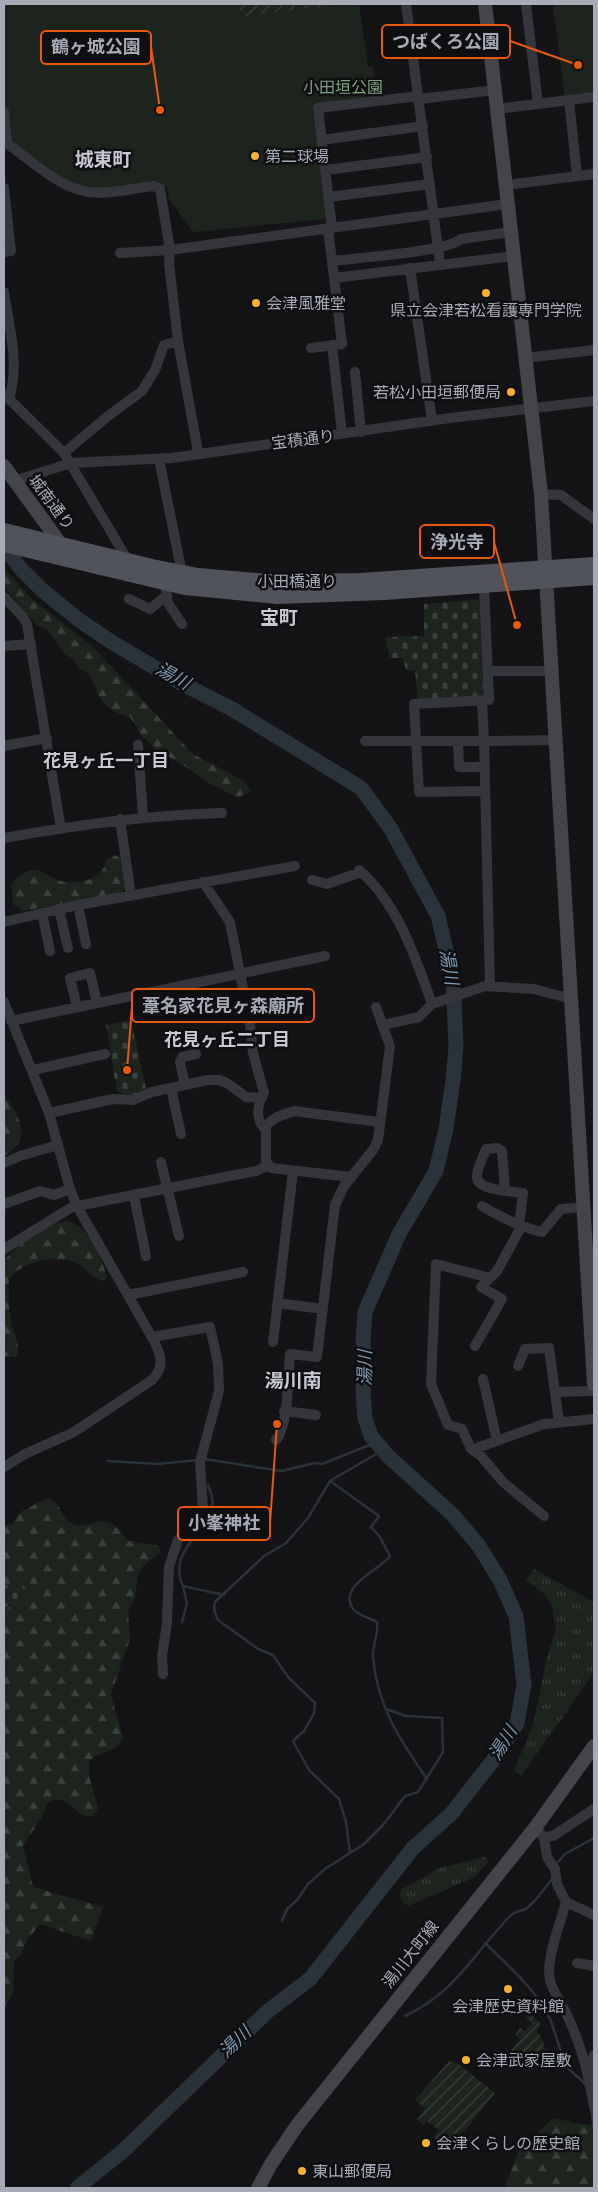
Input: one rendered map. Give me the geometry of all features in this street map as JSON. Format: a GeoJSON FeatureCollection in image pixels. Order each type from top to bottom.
{"type":"FeatureCollection","features":[{"type":"Feature","properties":{"kind":"main road","name":"小田橋通り"},"geometry":{"type":"LineString","coordinates":[[4,530],[43,540],[72,560],[165,589],[205,589],[276,596],[484,586],[594,565]]}},
{"type":"Feature","properties":{"kind":"main road","name":"小田橋通り"},"geometry":{"type":"LineString","coordinates":[[4,544],[57,550],[182,573],[245,581],[313,583],[547,575],[594,577]]}},
{"type":"Feature","properties":{"kind":"street"},"geometry":{"type":"LineString","coordinates":[[406,4],[440,264]]}},
{"type":"Feature","properties":{"kind":"street"},"geometry":{"type":"LineString","coordinates":[[485,4],[541,494],[594,1384]]}},
{"type":"Feature","properties":{"kind":"street"},"geometry":{"type":"LineString","coordinates":[[526,4],[538,104]]}},
{"type":"Feature","properties":{"kind":"street"},"geometry":{"type":"LineString","coordinates":[[312,348],[342,344],[332,261],[329,197],[318,108],[494,90]]}},
{"type":"Feature","properties":{"kind":"street"},"geometry":{"type":"LineString","coordinates":[[497,109],[594,97]]}},
{"type":"Feature","properties":{"kind":"street"},"geometry":{"type":"LineString","coordinates":[[569,100],[577,176]]}},
{"type":"Feature","properties":{"kind":"street"},"geometry":{"type":"LineString","coordinates":[[4,112],[5,143],[48,172],[80,190],[99,192],[157,187],[163,194],[178,341],[198,452]]}},
{"type":"Feature","properties":{"kind":"street"},"geometry":{"type":"LineString","coordinates":[[322,140],[423,126]]}},
{"type":"Feature","properties":{"kind":"street"},"geometry":{"type":"LineString","coordinates":[[326,170],[427,156]]}},
{"type":"Feature","properties":{"kind":"street"},"geometry":{"type":"LineString","coordinates":[[506,184],[594,174]]}},
{"type":"Feature","properties":{"kind":"street"},"geometry":{"type":"LineString","coordinates":[[329,197],[430,184]]}},
{"type":"Feature","properties":{"kind":"street"},"geometry":{"type":"LineString","coordinates":[[4,188],[11,251],[4,252]]}},
{"type":"Feature","properties":{"kind":"street"},"geometry":{"type":"LineString","coordinates":[[120,253],[170,250],[508,204]]}},
{"type":"Feature","properties":{"kind":"street"},"geometry":{"type":"LineString","coordinates":[[332,261],[438,247],[456,243],[461,239],[511,232]]}},
{"type":"Feature","properties":{"kind":"street"},"geometry":{"type":"LineString","coordinates":[[334,278],[514,256]]}},
{"type":"Feature","properties":{"kind":"street"},"geometry":{"type":"LineString","coordinates":[[410,268],[432,421]]}},
{"type":"Feature","properties":{"kind":"street"},"geometry":{"type":"LineString","coordinates":[[4,292],[12,345],[13,375],[6,396],[64,453],[129,562]]}},
{"type":"Feature","properties":{"kind":"street"},"geometry":{"type":"LineString","coordinates":[[64,453],[108,416],[142,391],[155,370],[164,345],[178,341]]}},
{"type":"Feature","properties":{"kind":"street"},"geometry":{"type":"LineString","coordinates":[[332,345],[342,434]]}},
{"type":"Feature","properties":{"kind":"street"},"geometry":{"type":"LineString","coordinates":[[525,358],[594,350]]}},
{"type":"Feature","properties":{"kind":"street"},"geometry":{"type":"LineString","coordinates":[[355,372],[361,432]]}},
{"type":"Feature","properties":{"kind":"street","name":"宝積通り"},"geometry":{"type":"LineString","coordinates":[[14,481],[71,463],[160,459],[198,452],[361,432],[432,421],[594,402]]}},
{"type":"Feature","properties":{"kind":"street"},"geometry":{"type":"LineString","coordinates":[[160,459],[182,573]]}},
{"type":"Feature","properties":{"kind":"street","name":"城南通り"},"geometry":{"type":"LineString","coordinates":[[4,466],[41,515],[57,550]]}},
{"type":"Feature","properties":{"kind":"street"},"geometry":{"type":"LineString","coordinates":[[541,494],[561,495],[594,519]]}},
{"type":"Feature","properties":{"kind":"street"},"geometry":{"type":"LineString","coordinates":[[25,536],[38,526],[41,515]]}},
{"type":"Feature","properties":{"kind":"street"},"geometry":{"type":"LineString","coordinates":[[484,586],[489,700],[414,704],[419,792],[485,791]]}},
{"type":"Feature","properties":{"kind":"street"},"geometry":{"type":"LineString","coordinates":[[129,599],[150,609],[165,589]]}},
{"type":"Feature","properties":{"kind":"street"},"geometry":{"type":"LineString","coordinates":[[165,589],[168,603],[182,624]]}},
{"type":"Feature","properties":{"kind":"street"},"geometry":{"type":"LineString","coordinates":[[4,596],[25,622],[31,644],[61,829]]}},
{"type":"Feature","properties":{"kind":"street"},"geometry":{"type":"LineString","coordinates":[[4,604],[22,623],[25,622]]}},
{"type":"Feature","properties":{"kind":"street"},"geometry":{"type":"LineString","coordinates":[[4,646],[31,644]]}},
{"type":"Feature","properties":{"kind":"street"},"geometry":{"type":"LineString","coordinates":[[489,671],[552,671]]}},
{"type":"Feature","properties":{"kind":"street"},"geometry":{"type":"LineString","coordinates":[[482,701],[485,768],[488,986]]}},
{"type":"Feature","properties":{"kind":"street"},"geometry":{"type":"LineString","coordinates":[[4,746],[46,738]]}},
{"type":"Feature","properties":{"kind":"street"},"geometry":{"type":"LineString","coordinates":[[365,741],[557,740]]}},
{"type":"Feature","properties":{"kind":"street"},"geometry":{"type":"LineString","coordinates":[[458,742],[460,767],[485,768]]}},
{"type":"Feature","properties":{"kind":"street"},"geometry":{"type":"LineString","coordinates":[[138,745],[143,817]]}},
{"type":"Feature","properties":{"kind":"street"},"geometry":{"type":"LineString","coordinates":[[4,838],[120,819],[222,813]]}},
{"type":"Feature","properties":{"kind":"street"},"geometry":{"type":"LineString","coordinates":[[120,819],[131,896]]}},
{"type":"Feature","properties":{"kind":"street"},"geometry":{"type":"LineString","coordinates":[[4,922],[78,905],[295,866]]}},
{"type":"Feature","properties":{"kind":"street"},"geometry":{"type":"LineString","coordinates":[[312,880],[328,884],[360,871],[400,924],[414,954],[432,1004]]}},
{"type":"Feature","properties":{"kind":"street"},"geometry":{"type":"LineString","coordinates":[[203,882],[228,919],[250,1024],[254,1053],[264,1093],[258,1116],[259,1123],[265,1129]]}},
{"type":"Feature","properties":{"kind":"street"},"geometry":{"type":"LineString","coordinates":[[78,905],[86,944]]}},
{"type":"Feature","properties":{"kind":"street"},"geometry":{"type":"LineString","coordinates":[[59,909],[68,948]]}},
{"type":"Feature","properties":{"kind":"street"},"geometry":{"type":"LineString","coordinates":[[42,913],[50,951]]}},
{"type":"Feature","properties":{"kind":"street"},"geometry":{"type":"LineString","coordinates":[[4,1467],[24,1454],[74,1432],[152,1380],[160,1370],[162,1361],[152,1337],[77,1205],[70,1189],[49,1113],[33,1070],[6,1012],[77,1007],[325,956]]}},
{"type":"Feature","properties":{"kind":"street"},"geometry":{"type":"LineString","coordinates":[[77,1007],[70,978],[90,973],[97,1003]]}},
{"type":"Feature","properties":{"kind":"street"},"geometry":{"type":"LineString","coordinates":[[384,1025],[419,1017],[432,1004],[488,986],[534,989],[572,999]]}},
{"type":"Feature","properties":{"kind":"street"},"geometry":{"type":"LineString","coordinates":[[276,1440],[281,1433],[290,1354],[317,1357],[335,1205],[344,1186],[375,1145],[390,1046],[376,1006]]}},
{"type":"Feature","properties":{"kind":"street"},"geometry":{"type":"LineString","coordinates":[[33,1070],[105,1054]]}},
{"type":"Feature","properties":{"kind":"street"},"geometry":{"type":"LineString","coordinates":[[185,1084],[180,1062],[182,1057],[196,1054]]}},
{"type":"Feature","properties":{"kind":"street"},"geometry":{"type":"LineString","coordinates":[[49,1113],[113,1099],[133,1100],[152,1092],[185,1084],[219,1080],[246,1097],[262,1098]]}},
{"type":"Feature","properties":{"kind":"street"},"geometry":{"type":"LineString","coordinates":[[171,1088],[181,1134]]}},
{"type":"Feature","properties":{"kind":"street"},"geometry":{"type":"LineString","coordinates":[[352,1177],[271,1168],[266,1162],[266,1125],[277,1117],[294,1111],[380,1122]]}},
{"type":"Feature","properties":{"kind":"street"},"geometry":{"type":"LineString","coordinates":[[4,1164],[20,1156],[58,1145]]}},
{"type":"Feature","properties":{"kind":"street"},"geometry":{"type":"LineString","coordinates":[[161,1162],[179,1236]]}},
{"type":"Feature","properties":{"kind":"street"},"geometry":{"type":"LineString","coordinates":[[4,1249],[77,1205],[134,1196],[256,1171],[268,1165]]}},
{"type":"Feature","properties":{"kind":"street"},"geometry":{"type":"LineString","coordinates":[[273,1342],[293,1171]]}},
{"type":"Feature","properties":{"kind":"street"},"geometry":{"type":"LineString","coordinates":[[4,1204],[40,1191],[54,1195],[70,1189]]}},
{"type":"Feature","properties":{"kind":"street"},"geometry":{"type":"LineString","coordinates":[[475,1346],[502,1299],[482,1287],[497,1271],[520,1226],[523,1193],[505,1190]]}},
{"type":"Feature","properties":{"kind":"street"},"geometry":{"type":"LineString","coordinates":[[134,1196],[146,1256]]}},
{"type":"Feature","properties":{"kind":"street"},"geometry":{"type":"LineString","coordinates":[[482,1206],[520,1226],[542,1232],[561,1210],[584,1207]]}},
{"type":"Feature","properties":{"kind":"street"},"geometry":{"type":"LineString","coordinates":[[490,1278],[436,1264],[431,1384],[448,1425],[462,1429],[471,1448],[474,1449],[502,1482],[544,1516]]}},
{"type":"Feature","properties":{"kind":"street"},"geometry":{"type":"LineString","coordinates":[[128,1295],[243,1272]]}},
{"type":"Feature","properties":{"kind":"street"},"geometry":{"type":"LineString","coordinates":[[278,1303],[322,1309]]}},
{"type":"Feature","properties":{"kind":"street"},"geometry":{"type":"LineString","coordinates":[[152,1337],[210,1327],[218,1363],[219,1382],[219,1391],[200,1462],[202,1508],[197,1518],[178,1540],[169,1567],[162,1656],[163,1674]]}},
{"type":"Feature","properties":{"kind":"street"},"geometry":{"type":"LineString","coordinates":[[518,1366],[525,1349],[549,1348],[559,1422]]}},
{"type":"Feature","properties":{"kind":"street"},"geometry":{"type":"LineString","coordinates":[[483,1379],[497,1441]]}},
{"type":"Feature","properties":{"kind":"street"},"geometry":{"type":"LineString","coordinates":[[554,1392],[594,1391]]}},
{"type":"Feature","properties":{"kind":"street"},"geometry":{"type":"LineString","coordinates":[[284,1411],[316,1415]]}},
{"type":"Feature","properties":{"kind":"street"},"geometry":{"type":"LineString","coordinates":[[474,1449],[544,1424],[594,1419]]}},
{"type":"Feature","properties":{"kind":"street","name":"湯川大町線"},"geometry":{"type":"LineString","coordinates":[[258,2188],[271,2164],[298,2124],[539,1832],[594,1746]]}},
{"type":"Feature","properties":{"kind":"street"},"geometry":{"type":"LineString","coordinates":[[539,1832],[553,1836],[594,1809]]}},
{"type":"Feature","properties":{"kind":"street"},"geometry":{"type":"LineString","coordinates":[[539,1832],[547,1857],[554,1869],[557,1884],[566,1902],[594,1915]]}},
{"type":"Feature","properties":{"kind":"street"},"geometry":{"type":"LineString","coordinates":[[566,1902],[550,1966],[550,1980],[567,2013],[590,2076],[594,2106]]}},
{"type":"Feature","properties":{"kind":"street"},"geometry":{"type":"LineString","coordinates":[[577,1962],[594,1966]]}},
{"type":"Feature","properties":{"kind":"street"},"geometry":{"type":"LineString","coordinates":[[590,2076],[594,2054]]}},
{"type":"Feature","properties":{"kind":"green space","name":"小田垣公園"},"geometry":{"type":"Polygon","coordinates":[[[4,4],[359,4],[368,66],[365,67],[373,66],[377,100],[316,108],[329,215],[325,219],[195,232],[192,231],[169,199],[167,187],[89,195],[4,145],[4,4]]]}},
{"type":"Feature","properties":{"kind":"green space"},"geometry":{"type":"Polygon","coordinates":[[[236,4],[340,4],[244,16],[236,4]]]}},
{"type":"Feature","properties":{"kind":"green space"},"geometry":{"type":"Polygon","coordinates":[[[553,4],[594,4],[594,96],[565,99],[553,4]]]}},
{"type":"Feature","properties":{"kind":"green space"},"geometry":{"type":"Polygon","coordinates":[[[4,568],[33,600],[93,647],[193,754],[240,779],[250,788],[249,793],[238,797],[210,784],[157,750],[142,736],[130,717],[107,707],[99,697],[90,675],[79,668],[73,659],[65,654],[46,629],[38,626],[31,619],[4,587],[4,568]]]}},
{"type":"Feature","properties":{"kind":"green space"},"geometry":{"type":"Polygon","coordinates":[[[483,599],[487,698],[418,701],[415,670],[406,670],[403,658],[390,658],[385,637],[424,636],[424,604],[483,599]]]}},
{"type":"Feature","properties":{"kind":"green space"},"geometry":{"type":"Polygon","coordinates":[[[114,855],[119,857],[125,875],[126,887],[121,893],[23,911],[13,904],[11,883],[25,872],[31,870],[39,871],[64,882],[79,882],[100,873],[106,860],[114,855]]]}},
{"type":"Feature","properties":{"kind":"green space"},"geometry":{"type":"Polygon","coordinates":[[[131,1020],[146,1088],[134,1096],[117,1092],[106,1025],[131,1020]]]}},
{"type":"Feature","properties":{"kind":"green space"},"geometry":{"type":"Polygon","coordinates":[[[4,1096],[20,1122],[21,1134],[18,1144],[4,1156],[4,1096]]]}},
{"type":"Feature","properties":{"kind":"green space"},"geometry":{"type":"Polygon","coordinates":[[[67,1221],[81,1228],[93,1243],[107,1277],[103,1281],[74,1262],[57,1259],[38,1261],[14,1273],[9,1279],[9,1301],[11,1323],[18,1344],[18,1352],[17,1357],[4,1356],[4,1261],[16,1248],[32,1236],[50,1226],[67,1221]]]}},
{"type":"Feature","properties":{"kind":"green space"},"geometry":{"type":"Polygon","coordinates":[[[47,1498],[55,1502],[71,1523],[81,1525],[107,1522],[112,1524],[129,1541],[159,1546],[161,1552],[143,1566],[138,1575],[135,1597],[128,1612],[130,1639],[111,1694],[123,1739],[116,1747],[89,1761],[90,1779],[98,1808],[94,1815],[89,1816],[83,1815],[59,1799],[50,1801],[39,1822],[23,1845],[33,1887],[103,1907],[91,1941],[40,1924],[27,1940],[21,1954],[14,1962],[13,1993],[4,2007],[4,1610],[23,1598],[4,1585],[4,1526],[13,1523],[22,1511],[47,1498]]]}},
{"type":"Feature","properties":{"kind":"green space"},"geometry":{"type":"Polygon","coordinates":[[[534,1569],[594,1602],[594,1673],[521,1776],[514,1771],[533,1725],[547,1657],[556,1630],[551,1603],[543,1593],[526,1580],[534,1569]]]}},
{"type":"Feature","properties":{"kind":"green space"},"geometry":{"type":"Polygon","coordinates":[[[20,1583],[28,1590],[25,1600],[4,1608],[4,1585],[20,1583]]]}},
{"type":"Feature","properties":{"kind":"green space"},"geometry":{"type":"Polygon","coordinates":[[[485,1857],[488,1862],[475,1877],[408,1906],[403,1902],[400,1894],[402,1889],[439,1868],[485,1857]]]}},
{"type":"Feature","properties":{"kind":"green space"},"geometry":{"type":"Polygon","coordinates":[[[529,2013],[541,2024],[537,2031],[543,2041],[549,2063],[543,2058],[545,2054],[541,2051],[538,2054],[534,2051],[525,2062],[511,2050],[520,2040],[515,2035],[520,2028],[525,2031],[532,2023],[526,2017],[529,2013]]]}},
{"type":"Feature","properties":{"kind":"green space"},"geometry":{"type":"Polygon","coordinates":[[[449,2061],[457,2063],[495,2093],[449,2150],[433,2137],[439,2130],[427,2121],[424,2125],[417,2119],[425,2109],[415,2100],[449,2061]]]}},
{"type":"Feature","properties":{"kind":"green space"},"geometry":{"type":"Polygon","coordinates":[[[552,2119],[589,2125],[594,2124],[594,2188],[504,2188],[519,2151],[552,2119]]]}},
{"type":"Feature","properties":{"kind":"waterway","name":"湯川"},"geometry":{"type":"LineString","coordinates":[[4,547],[22,570],[42,590],[79,620],[110,641],[179,682],[232,709],[361,788],[391,829],[438,916],[453,979],[456,1047],[446,1129],[436,1171],[399,1234],[365,1312],[363,1340],[365,1418],[371,1436],[388,1456],[453,1515],[479,1546],[500,1580],[516,1616],[524,1685],[517,1723],[498,1754],[451,1814],[413,1848],[310,1979],[268,2011],[123,2151],[77,2188]]}},
{"type":"Feature","properties":{"kind":"waterway"},"geometry":{"type":"LineString","coordinates":[[204,1459],[282,1471],[314,1463],[322,1464],[377,1442]]}},
{"type":"Feature","properties":{"kind":"waterway"},"geometry":{"type":"LineString","coordinates":[[350,1853],[346,1822],[339,1799],[309,1770],[293,1741],[304,1731],[314,1713],[315,1703],[288,1677],[273,1655],[258,1649],[218,1620],[214,1607],[215,1602],[264,1556],[286,1543],[308,1518],[330,1481],[383,1450]]}},
{"type":"Feature","properties":{"kind":"waterway"},"geometry":{"type":"LineString","coordinates":[[108,1461],[158,1464],[198,1460]]}},
{"type":"Feature","properties":{"kind":"waterway"},"geometry":{"type":"LineString","coordinates":[[330,1481],[379,1516],[371,1527],[380,1537],[390,1556],[355,1586],[351,1593],[350,1601],[355,1611],[377,1622],[373,1657],[379,1691],[391,1722],[427,1779]]}},
{"type":"Feature","properties":{"kind":"waterway"},"geometry":{"type":"LineString","coordinates":[[208,1485],[213,1505],[203,1526],[184,1553],[180,1563],[179,1574],[183,1586],[224,1595]]}},
{"type":"Feature","properties":{"kind":"waterway"},"geometry":{"type":"LineString","coordinates":[[182,1622],[187,1603],[183,1586]]}},
{"type":"Feature","properties":{"kind":"waterway"},"geometry":{"type":"LineString","coordinates":[[282,1921],[287,1909],[297,1900],[308,1884],[325,1869],[364,1844],[383,1825],[405,1796],[418,1792],[443,1752],[442,1718],[406,1716],[386,1709]]}},
{"type":"Feature","properties":{"kind":"waterway"},"geometry":{"type":"LineString","coordinates":[[558,1862],[565,1854],[594,1838]]}},
{"type":"Feature","properties":{"kind":"waterway"},"geometry":{"type":"LineString","coordinates":[[405,2016],[422,2007],[451,1984],[510,1916],[530,1906],[552,1879]]}},
{"type":"Feature","properties":{"kind":"waterway"},"geometry":{"type":"LineString","coordinates":[[485,1943],[521,1978],[537,1998],[550,2019],[567,2065],[586,2086]]}},
{"type":"Feature","properties":{"kind":"waterway"},"geometry":{"type":"LineString","coordinates":[[591,2108],[594,2129]]}},
{"type":"Feature","properties":{"kind":"place","name":"つばくろ公園"},"geometry":{"type":"Point","coordinates":[578,65]}},
{"type":"Feature","properties":{"kind":"place","name":"鶴ヶ城公園"},"geometry":{"type":"Point","coordinates":[160,110]}},
{"type":"Feature","properties":{"kind":"place","name":"第二球場"},"geometry":{"type":"Point","coordinates":[255,156]}},
{"type":"Feature","properties":{"kind":"place","name":"県立会津若松看護専門学院"},"geometry":{"type":"Point","coordinates":[486,293]}},
{"type":"Feature","properties":{"kind":"place","name":"会津風雅堂"},"geometry":{"type":"Point","coordinates":[256,303]}},
{"type":"Feature","properties":{"kind":"place","name":"若松小田垣郵便局"},"geometry":{"type":"Point","coordinates":[511,392]}},
{"type":"Feature","properties":{"kind":"place","name":"浄光寺"},"geometry":{"type":"Point","coordinates":[517,625]}},
{"type":"Feature","properties":{"kind":"place","name":"葦名家花見ヶ森廟所"},"geometry":{"type":"Point","coordinates":[127,1070]}},
{"type":"Feature","properties":{"kind":"place","name":"小峯神社"},"geometry":{"type":"Point","coordinates":[277,1424]}},
{"type":"Feature","properties":{"kind":"place","name":"会津歴史資料館"},"geometry":{"type":"Point","coordinates":[508,1989]}},
{"type":"Feature","properties":{"kind":"place","name":"会津武家屋敷"},"geometry":{"type":"Point","coordinates":[466,2060]}},
{"type":"Feature","properties":{"kind":"place","name":"会津くらしの歴史館"},"geometry":{"type":"Point","coordinates":[426,2143]}},
{"type":"Feature","properties":{"kind":"place","name":"東山郵便局"},"geometry":{"type":"Point","coordinates":[302,2171]}},
{"type":"Feature","properties":{"kind":"district","name":"城東町"},"geometry":{"type":"Point","coordinates":[103,159]}},
{"type":"Feature","properties":{"kind":"district","name":"宝町"},"geometry":{"type":"Point","coordinates":[279,617]}},
{"type":"Feature","properties":{"kind":"district","name":"花見ヶ丘一丁目"},"geometry":{"type":"Point","coordinates":[106,761]}},
{"type":"Feature","properties":{"kind":"district","name":"花見ヶ丘二丁目"},"geometry":{"type":"Point","coordinates":[227,1040]}},
{"type":"Feature","properties":{"kind":"district","name":"湯川南"},"geometry":{"type":"Point","coordinates":[293,1380]}}]}
